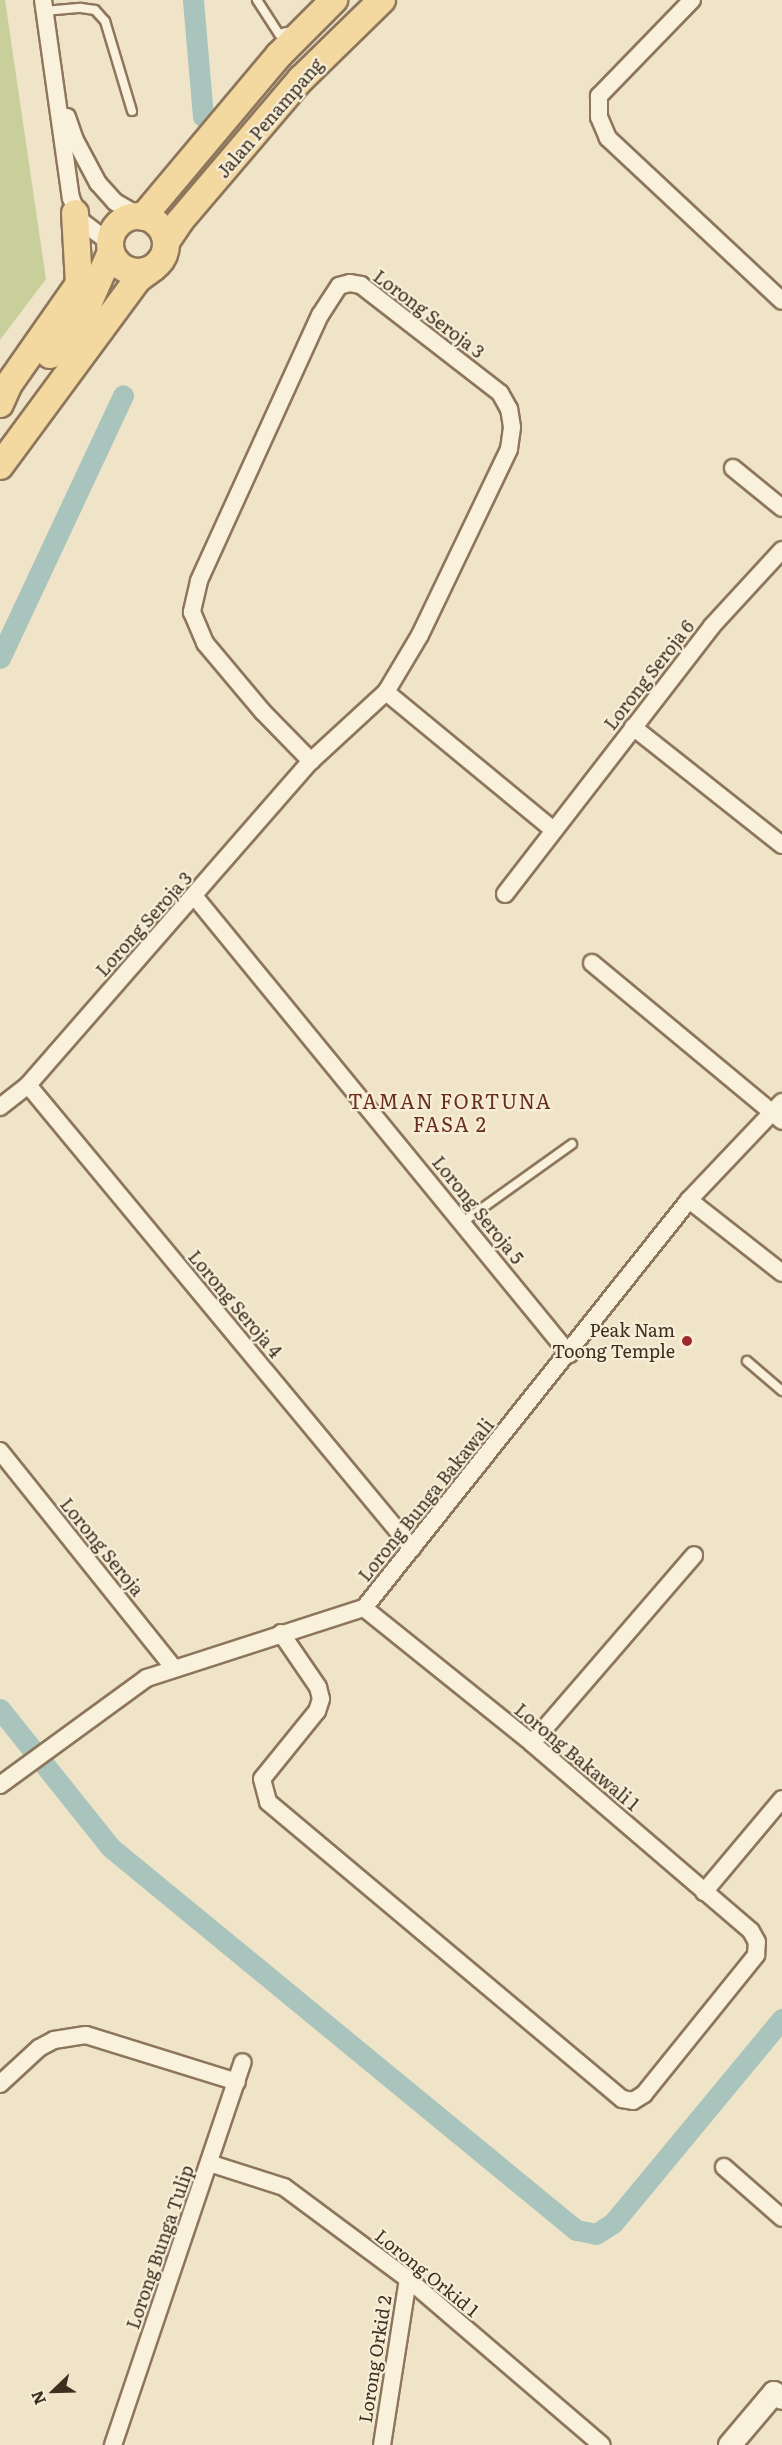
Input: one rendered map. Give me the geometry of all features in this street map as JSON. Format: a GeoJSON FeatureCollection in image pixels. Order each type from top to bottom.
{"type":"FeatureCollection","features":[{"type":"Feature","properties":{"kind":"main road","name":"Jalan Penampang"},"geometry":{"type":"LineString","coordinates":[[0,423],[89,302],[120,223],[142,217],[232,110],[333,0]]}},
{"type":"Feature","properties":{"kind":"main road","name":"Jalan Penampang"},"geometry":{"type":"LineString","coordinates":[[0,466],[138,279],[163,257],[166,242],[180,221],[301,79],[382,0]]}},
{"type":"Feature","properties":{"kind":"main road"},"geometry":{"type":"LineString","coordinates":[[0,404],[9,384],[79,284],[75,213]]}},
{"type":"Feature","properties":{"kind":"main road"},"geometry":{"type":"LineString","coordinates":[[142,217],[159,226],[166,242]]}},
{"type":"Feature","properties":{"kind":"main road"},"geometry":{"type":"LineString","coordinates":[[111,247],[125,269],[139,273],[153,268]]}},
{"type":"Feature","properties":{"kind":"street"},"geometry":{"type":"LineString","coordinates":[[692,0],[599,96],[599,117],[608,138],[782,301]]}},
{"type":"Feature","properties":{"kind":"street"},"geometry":{"type":"LineString","coordinates":[[44,6],[75,213],[111,247]]}},
{"type":"Feature","properties":{"kind":"street"},"geometry":{"type":"LineString","coordinates":[[52,70],[86,163],[115,202],[142,217]]}},
{"type":"Feature","properties":{"kind":"street","name":"Lorong Seroja 3"},"geometry":{"type":"LineString","coordinates":[[0,1107],[27,1085],[195,897],[311,761],[386,692],[420,635],[509,449],[512,428],[509,409],[500,393],[361,285],[350,283],[339,286],[320,315],[199,581],[192,612],[205,643],[263,712],[311,761]]}},
{"type":"Feature","properties":{"kind":"street"},"geometry":{"type":"LineString","coordinates":[[733,468],[782,508]]}},
{"type":"Feature","properties":{"kind":"street","name":"Lorong Seroja 6"},"geometry":{"type":"LineString","coordinates":[[505,894],[552,828],[712,626],[782,550]]}},
{"type":"Feature","properties":{"kind":"street"},"geometry":{"type":"LineString","coordinates":[[386,692],[552,828]]}},
{"type":"Feature","properties":{"kind":"street"},"geometry":{"type":"LineString","coordinates":[[633,727],[782,845]]}},
{"type":"Feature","properties":{"kind":"street","name":"Lorong Seroja 5"},"geometry":{"type":"LineString","coordinates":[[195,897],[569,1353]]}},
{"type":"Feature","properties":{"kind":"street"},"geometry":{"type":"LineString","coordinates":[[592,963],[779,1112]]}},
{"type":"Feature","properties":{"kind":"street","name":"Lorong Seroja 4"},"geometry":{"type":"LineString","coordinates":[[27,1085],[412,1548]]}},
{"type":"Feature","properties":{"kind":"street","name":"Lorong Bunga Bakawali"},"geometry":{"type":"LineString","coordinates":[[0,1785],[64,1735],[147,1678],[364,1608],[689,1200],[779,1112]]}},
{"type":"Feature","properties":{"kind":"street"},"geometry":{"type":"LineString","coordinates":[[689,1200],[782,1273]]}},
{"type":"Feature","properties":{"kind":"street","name":"Lorong Seroja"},"geometry":{"type":"LineString","coordinates":[[0,1451],[174,1668]]}},
{"type":"Feature","properties":{"kind":"street"},"geometry":{"type":"LineString","coordinates":[[532,1743],[694,1555]]}},
{"type":"Feature","properties":{"kind":"street","name":"Lorong Bakawali 1"},"geometry":{"type":"LineString","coordinates":[[281,1633],[318,1687],[321,1699],[317,1711],[262,1779],[263,1792],[268,1802],[622,2099],[633,2101],[644,2094],[756,1955],[758,1942],[751,1931],[532,1743],[364,1608]]}},
{"type":"Feature","properties":{"kind":"street"},"geometry":{"type":"LineString","coordinates":[[704,1892],[782,1799]]}},
{"type":"Feature","properties":{"kind":"street"},"geometry":{"type":"LineString","coordinates":[[0,2084],[39,2048],[54,2040],[86,2035],[237,2082]]}},
{"type":"Feature","properties":{"kind":"street","name":"Lorong Bunga Tulip"},"geometry":{"type":"LineString","coordinates":[[113,2445],[243,2062]]}},
{"type":"Feature","properties":{"kind":"street","name":"Lorong Orkid 1"},"geometry":{"type":"LineString","coordinates":[[209,2163],[284,2187],[408,2279],[602,2445]]}},
{"type":"Feature","properties":{"kind":"street"},"geometry":{"type":"LineString","coordinates":[[724,2167],[782,2218]]}},
{"type":"Feature","properties":{"kind":"street","name":"Lorong Orkid 2"},"geometry":{"type":"LineString","coordinates":[[382,2445],[408,2279]]}},
{"type":"Feature","properties":{"kind":"street"},"geometry":{"type":"LineString","coordinates":[[730,2445],[779,2392]]}},
{"type":"Feature","properties":{"kind":"lane"},"geometry":{"type":"LineString","coordinates":[[257,0],[279,34],[312,21]]}},
{"type":"Feature","properties":{"kind":"lane"},"geometry":{"type":"LineString","coordinates":[[44,6],[94,10],[105,21],[132,111]]}},
{"type":"Feature","properties":{"kind":"lane"},"geometry":{"type":"LineString","coordinates":[[463,1222],[572,1144]]}},
{"type":"Feature","properties":{"kind":"lane"},"geometry":{"type":"LineString","coordinates":[[747,1361],[782,1391]]}},
{"type":"Feature","properties":{"kind":"green space"},"geometry":{"type":"Polygon","coordinates":[[[0,0],[5,0],[46,279],[0,340],[0,0]]]}},
{"type":"Feature","properties":{"kind":"waterway"},"geometry":{"type":"LineString","coordinates":[[193,0],[203,117]]}},
{"type":"Feature","properties":{"kind":"waterway"},"geometry":{"type":"LineString","coordinates":[[0,658],[123,395]]}},
{"type":"Feature","properties":{"kind":"waterway"},"geometry":{"type":"LineString","coordinates":[[0,1709],[110,1847],[576,2230],[596,2234],[613,2223],[782,2019]]}},
{"type":"Feature","properties":{"kind":"place","name":"Peak Nam Toong Temple"},"geometry":{"type":"Point","coordinates":[687,1341]}},
{"type":"Feature","properties":{"kind":"district","name":"TAMAN FORTUNA FASA 2"},"geometry":{"type":"Point","coordinates":[450,1112]}}]}
